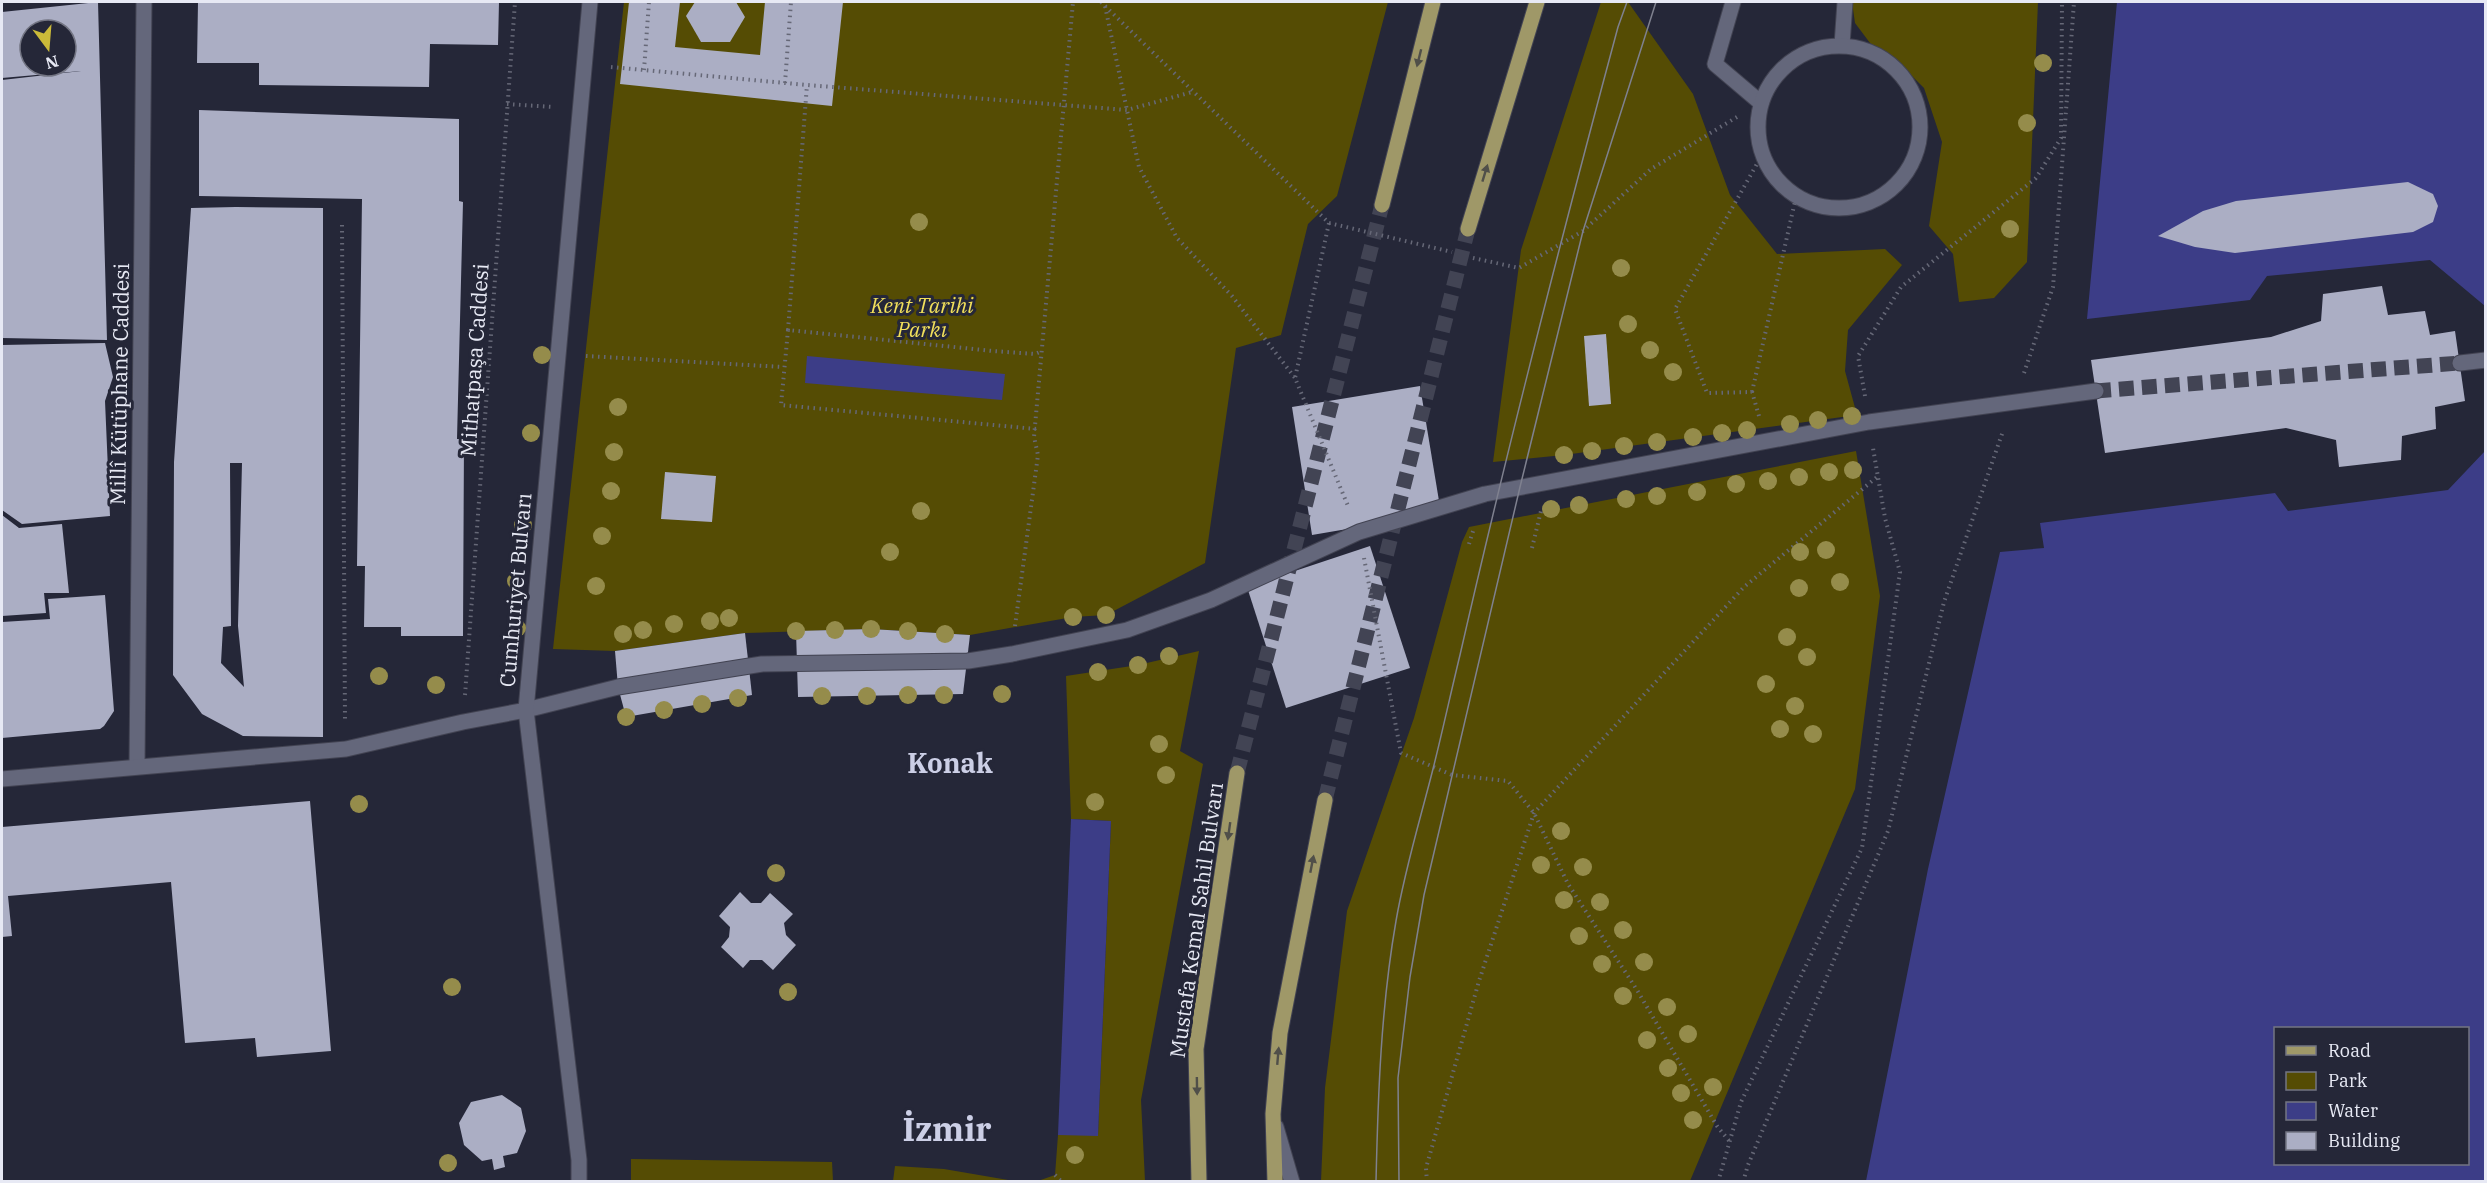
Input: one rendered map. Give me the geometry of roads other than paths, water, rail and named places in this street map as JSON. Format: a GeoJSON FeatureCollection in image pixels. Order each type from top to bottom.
{"type":"FeatureCollection","features":[{"type":"Feature","properties":{"kind":"main road"},"geometry":{"type":"LineString","coordinates":[[1382,205],[1434,2]]}},
{"type":"Feature","properties":{"kind":"main road"},"geometry":{"type":"LineString","coordinates":[[1468,229],[1537,2]]}},
{"type":"Feature","properties":{"kind":"main road","name":"Mustafa Kemal Sahil Bulvarı"},"geometry":{"type":"LineString","coordinates":[[1199,1182],[1196,1048],[1237,773]]}},
{"type":"Feature","properties":{"kind":"main road"},"geometry":{"type":"LineString","coordinates":[[1275,1182],[1273,1114],[1280,1033],[1325,800]]}},
{"type":"Feature","properties":{"kind":"street","name":"Millî Kütüphane Caddesi"},"geometry":{"type":"LineString","coordinates":[[137,766],[144,2]]}},
{"type":"Feature","properties":{"kind":"street","name":"Cumhuriyet Bulvarı"},"geometry":{"type":"LineString","coordinates":[[579,1182],[579,1160],[526,710],[590,2]]}},
{"type":"Feature","properties":{"kind":"street"},"geometry":{"type":"LineString","coordinates":[[1733,2],[1715,64],[1761,103]]}},
{"type":"Feature","properties":{"kind":"street"},"geometry":{"type":"LineString","coordinates":[[1842,45],[1845,2]]}},
{"type":"Feature","properties":{"kind":"street"},"geometry":{"type":"LineString","coordinates":[[1842,45],[1869,51],[1892,64],[1910,85],[1920,110],[1920,137],[1913,163],[1897,185],[1874,201],[1848,208],[1821,206],[1796,196],[1776,179],[1762,155],[1757,129],[1761,103],[1773,79],[1791,61],[1816,49],[1842,45]]}},
{"type":"Feature","properties":{"kind":"street"},"geometry":{"type":"LineString","coordinates":[[2460,363],[2486,360]]}},
{"type":"Feature","properties":{"kind":"street"},"geometry":{"type":"LineString","coordinates":[[2,779],[346,749],[526,710],[618,687],[762,664],[968,661],[1012,654],[1127,630],[1211,600],[1359,532],[1498,492],[1869,422],[2096,392]]}},
{"type":"Feature","properties":{"kind":"street"},"geometry":{"type":"LineString","coordinates":[[1273,1114],[1292,1182]]}},
{"type":"Feature","properties":{"kind":"water"},"geometry":{"type":"Polygon","coordinates":[[[2117,2],[2485,2],[2485,306],[2430,260],[2267,276],[2250,300],[2087,319],[2117,2]]]}},
{"type":"Feature","properties":{"kind":"water"},"geometry":{"type":"Polygon","coordinates":[[[807,356],[1005,374],[1002,400],[805,383],[807,356]]]}},
{"type":"Feature","properties":{"kind":"water"},"geometry":{"type":"Polygon","coordinates":[[[2485,451],[2485,1181],[1866,1181],[1928,869],[2000,552],[2044,548],[2040,523],[2275,493],[2288,511],[2448,490],[2485,451]]]}},
{"type":"Feature","properties":{"kind":"water"},"geometry":{"type":"Polygon","coordinates":[[[1071,819],[1111,821],[1098,1136],[1058,1135],[1071,819]]]}},
{"type":"Feature","properties":{"kind":"tunnel"},"geometry":{"type":"LineString","coordinates":[[1237,773],[1382,205]]}},
{"type":"Feature","properties":{"kind":"tunnel"},"geometry":{"type":"LineString","coordinates":[[1325,800],[1468,229]]}},
{"type":"Feature","properties":{"kind":"tunnel"},"geometry":{"type":"LineString","coordinates":[[2096,391],[2460,363]]}},
{"type":"Feature","properties":{"kind":"tram line"},"geometry":{"type":"LineString","coordinates":[[1376,1182],[1379,1083],[1384,1018],[1391,953],[1400,901],[1536,340],[1576,183],[1618,27],[1627,2]]}},
{"type":"Feature","properties":{"kind":"tram line"},"geometry":{"type":"LineString","coordinates":[[1399,1182],[1398,1078],[1410,977],[1424,895],[1583,231],[1656,2]]}},
{"type":"Feature","properties":{"kind":"district","name":"Konak"},"geometry":{"type":"Point","coordinates":[950,762]}},
{"type":"Feature","properties":{"kind":"district","name":"İzmir"},"geometry":{"type":"Point","coordinates":[947,1128]}},
{"type":"Feature","properties":{"kind":"park label","name":"Kent Tarihi Parkı"},"geometry":{"type":"Point","coordinates":[922,317]}}]}
